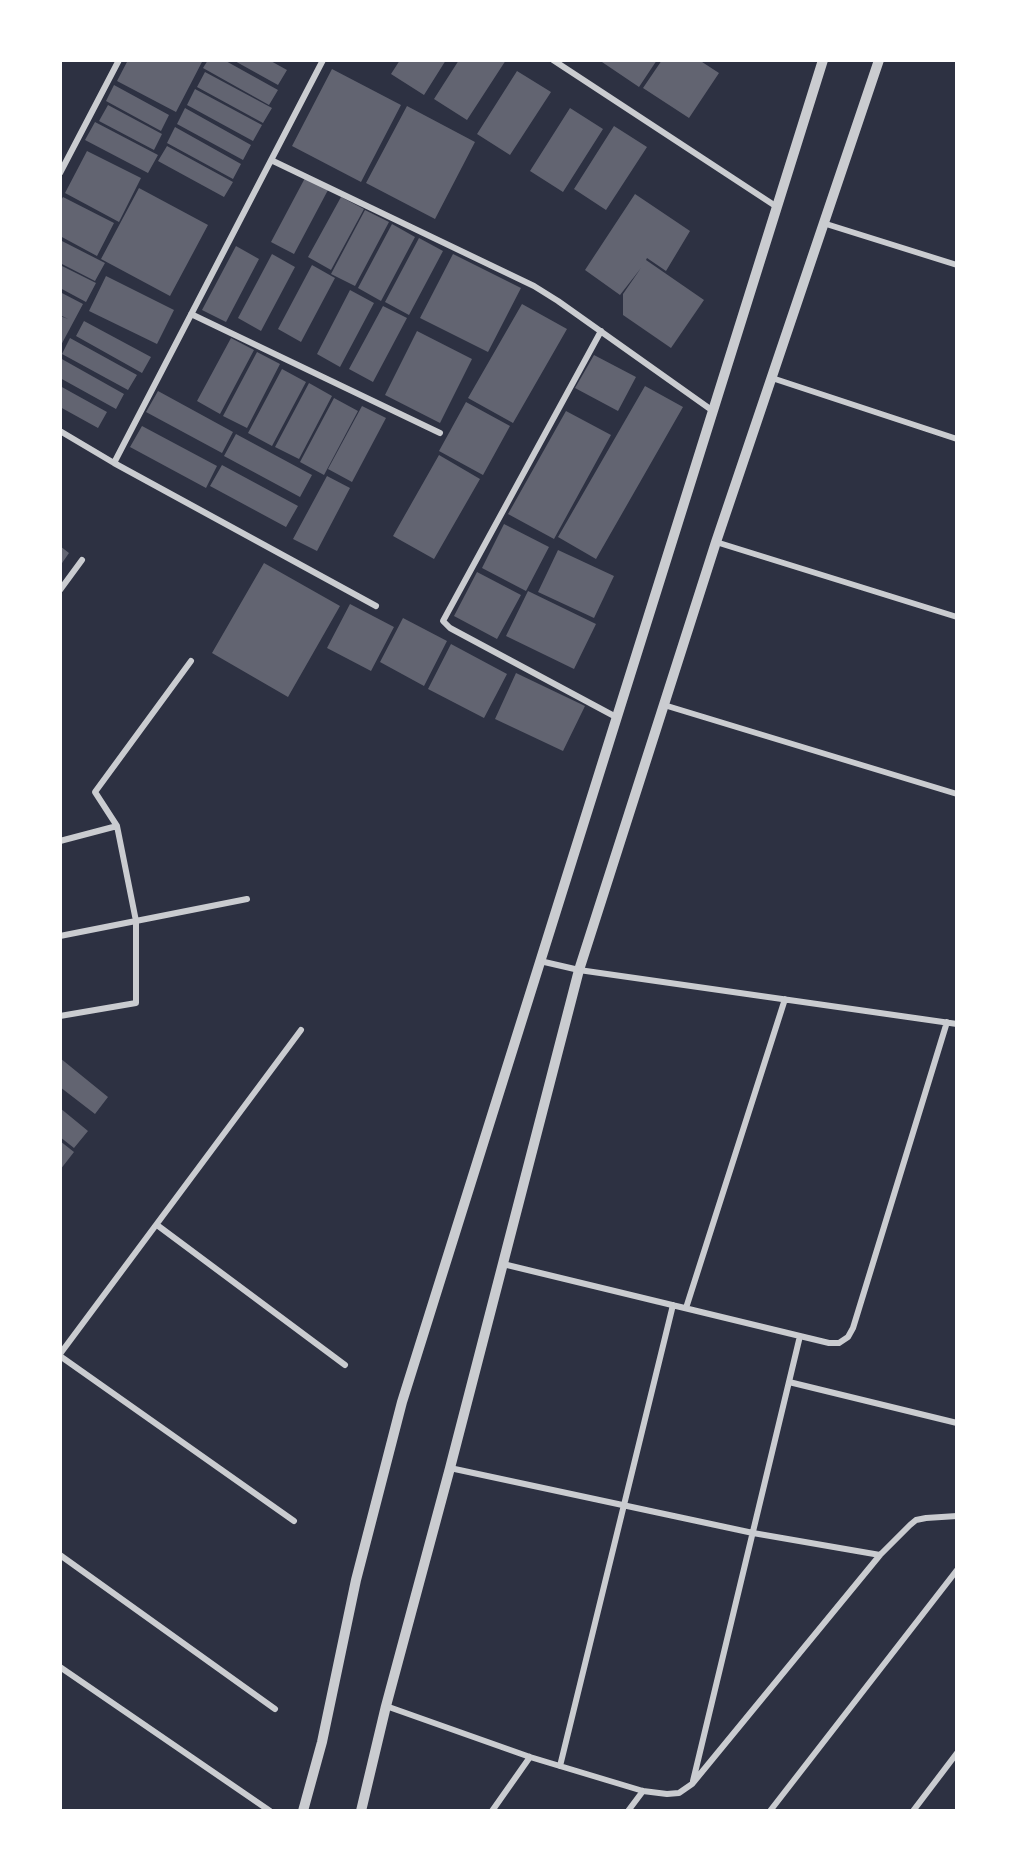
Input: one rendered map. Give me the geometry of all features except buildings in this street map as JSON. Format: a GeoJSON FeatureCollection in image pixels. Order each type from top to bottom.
{"type":"FeatureCollection","features":[{"type":"Feature","properties":{"kind":"street"},"geometry":{"type":"LineString","coordinates":[[60,173],[119,60]]}},
{"type":"Feature","properties":{"kind":"street"},"geometry":{"type":"LineString","coordinates":[[114,463],[323,60]]}},
{"type":"Feature","properties":{"kind":"street"},"geometry":{"type":"LineString","coordinates":[[553,60],[777,207]]}},
{"type":"Feature","properties":{"kind":"street"},"geometry":{"type":"LineString","coordinates":[[303,1811],[322,1742],[356,1580],[402,1402],[823,60]]}},
{"type":"Feature","properties":{"kind":"street"},"geometry":{"type":"LineString","coordinates":[[362,1811],[386,1706],[579,970],[716,542],[879,60]]}},
{"type":"Feature","properties":{"kind":"street"},"geometry":{"type":"LineString","coordinates":[[271,160],[534,286],[713,411]]}},
{"type":"Feature","properties":{"kind":"street"},"geometry":{"type":"LineString","coordinates":[[823,223],[957,265]]}},
{"type":"Feature","properties":{"kind":"street"},"geometry":{"type":"LineString","coordinates":[[191,314],[440,434]]}},
{"type":"Feature","properties":{"kind":"street"},"geometry":{"type":"LineString","coordinates":[[601,332],[443,621],[450,628],[616,717]]}},
{"type":"Feature","properties":{"kind":"street"},"geometry":{"type":"LineString","coordinates":[[772,378],[957,439]]}},
{"type":"Feature","properties":{"kind":"street"},"geometry":{"type":"LineString","coordinates":[[60,431],[114,463],[376,606]]}},
{"type":"Feature","properties":{"kind":"street"},"geometry":{"type":"LineString","coordinates":[[716,542],[957,617]]}},
{"type":"Feature","properties":{"kind":"street"},"geometry":{"type":"LineString","coordinates":[[60,590],[82,560]]}},
{"type":"Feature","properties":{"kind":"street"},"geometry":{"type":"LineString","coordinates":[[60,1017],[136,1003],[136,921],[117,826],[95,792],[190,662]]}},
{"type":"Feature","properties":{"kind":"street"},"geometry":{"type":"LineString","coordinates":[[664,705],[957,794]]}},
{"type":"Feature","properties":{"kind":"street"},"geometry":{"type":"LineString","coordinates":[[60,842],[117,826]]}},
{"type":"Feature","properties":{"kind":"street"},"geometry":{"type":"LineString","coordinates":[[60,936],[247,899]]}},
{"type":"Feature","properties":{"kind":"street"},"geometry":{"type":"LineString","coordinates":[[540,961],[579,970],[957,1024]]}},
{"type":"Feature","properties":{"kind":"street"},"geometry":{"type":"LineString","coordinates":[[686,1308],[785,999]]}},
{"type":"Feature","properties":{"kind":"street"},"geometry":{"type":"LineString","coordinates":[[503,1264],[829,1343],[839,1343],[848,1337],[854,1328],[947,1022]]}},
{"type":"Feature","properties":{"kind":"street"},"geometry":{"type":"LineString","coordinates":[[294,1521],[60,1355],[301,1030]]}},
{"type":"Feature","properties":{"kind":"street"},"geometry":{"type":"LineString","coordinates":[[158,1225],[345,1365]]}},
{"type":"Feature","properties":{"kind":"street"},"geometry":{"type":"LineString","coordinates":[[560,1766],[674,1305]]}},
{"type":"Feature","properties":{"kind":"street"},"geometry":{"type":"LineString","coordinates":[[692,1784],[800,1336]]}},
{"type":"Feature","properties":{"kind":"street"},"geometry":{"type":"LineString","coordinates":[[789,1382],[957,1423]]}},
{"type":"Feature","properties":{"kind":"street"},"geometry":{"type":"LineString","coordinates":[[450,1468],[753,1533],[880,1555]]}},
{"type":"Feature","properties":{"kind":"street"},"geometry":{"type":"LineString","coordinates":[[386,1706],[530,1757],[643,1791],[679,1793],[692,1784],[880,1555],[916,1520],[957,1516]]}},
{"type":"Feature","properties":{"kind":"street"},"geometry":{"type":"LineString","coordinates":[[60,1555],[275,1709]]}},
{"type":"Feature","properties":{"kind":"street"},"geometry":{"type":"LineString","coordinates":[[770,1811],[957,1570]]}},
{"type":"Feature","properties":{"kind":"street"},"geometry":{"type":"LineString","coordinates":[[60,1667],[270,1811]]}},
{"type":"Feature","properties":{"kind":"street"},"geometry":{"type":"LineString","coordinates":[[913,1811],[957,1753]]}},
{"type":"Feature","properties":{"kind":"street"},"geometry":{"type":"LineString","coordinates":[[492,1811],[530,1757]]}},
{"type":"Feature","properties":{"kind":"street"},"geometry":{"type":"LineString","coordinates":[[628,1811],[643,1791]]}}]}
